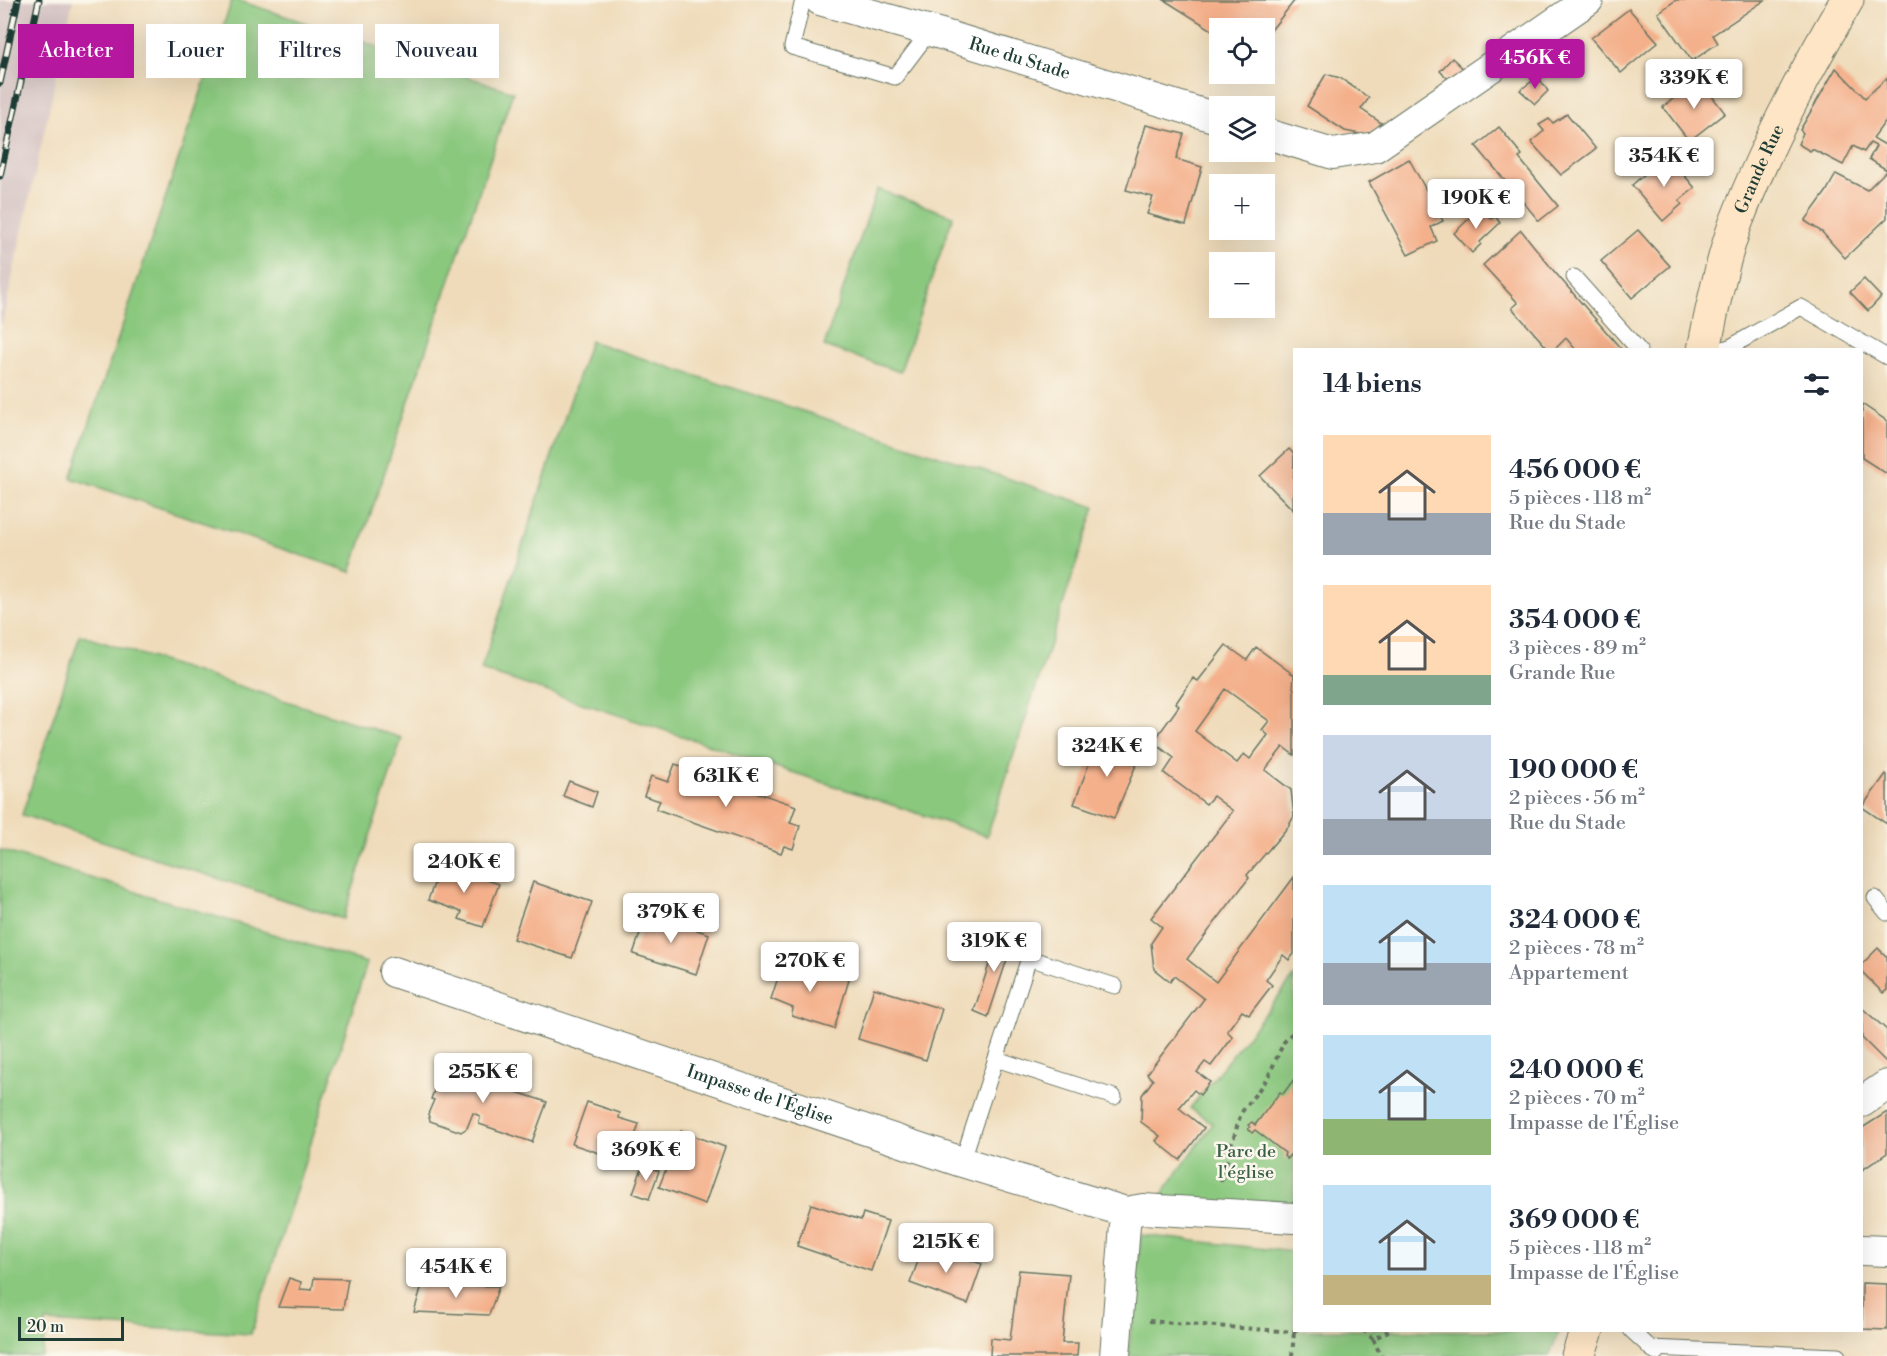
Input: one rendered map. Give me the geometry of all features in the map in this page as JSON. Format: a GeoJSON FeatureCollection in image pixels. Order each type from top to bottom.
{"type":"FeatureCollection","features":[{"type":"Feature","properties":{"kind":"main road","name":"Grande Rue"},"geometry":{"type":"LineString","coordinates":[[1704,348],[1715,294],[1735,226],[1770,146],[1827,33],[1847,0]]}},
{"type":"Feature","properties":{"kind":"main road"},"geometry":{"type":"LineString","coordinates":[[1578,1356],[1586,1332]]}},
{"type":"Feature","properties":{"kind":"street","name":"Rue du Stade"},"geometry":{"type":"LineString","coordinates":[[820,0],[1209,116]]}},
{"type":"Feature","properties":{"kind":"street"},"geometry":{"type":"LineString","coordinates":[[1275,136],[1333,153],[1375,147],[1588,0]]}},
{"type":"Feature","properties":{"kind":"street","name":"Impasse de l'Église"},"geometry":{"type":"LineString","coordinates":[[394,972],[962,1162],[1125,1212]]}},
{"type":"Feature","properties":{"kind":"street"},"geometry":{"type":"LineString","coordinates":[[1863,1101],[1887,1085]]}},
{"type":"Feature","properties":{"kind":"street"},"geometry":{"type":"LineString","coordinates":[[1115,1356],[1125,1212],[1143,1209],[1293,1218]]}},
{"type":"Feature","properties":{"kind":"street"},"geometry":{"type":"LineString","coordinates":[[1863,1250],[1887,1251]]}},
{"type":"Feature","properties":{"kind":"lane"},"geometry":{"type":"LineString","coordinates":[[803,0],[792,47],[895,77],[930,31]]}},
{"type":"Feature","properties":{"kind":"lane"},"geometry":{"type":"LineString","coordinates":[[1574,277],[1637,348]]}},
{"type":"Feature","properties":{"kind":"lane"},"geometry":{"type":"LineString","coordinates":[[1726,348],[1802,307],[1887,357]]}},
{"type":"Feature","properties":{"kind":"lane"},"geometry":{"type":"LineString","coordinates":[[1875,898],[1887,913]]}},
{"type":"Feature","properties":{"kind":"lane"},"geometry":{"type":"LineString","coordinates":[[962,1162],[1029,958],[1115,986]]}},
{"type":"Feature","properties":{"kind":"lane"},"geometry":{"type":"LineString","coordinates":[[996,1059],[1114,1097]]}},
{"type":"Feature","properties":{"kind":"lane"},"geometry":{"type":"LineString","coordinates":[[1633,1332],[1655,1352],[1838,1356]]}},
{"type":"Feature","properties":{"kind":"path"},"geometry":{"type":"LineString","coordinates":[[1212,1213],[1241,1113],[1267,1079],[1284,1042],[1293,1032]]}},
{"type":"Feature","properties":{"kind":"path"},"geometry":{"type":"LineString","coordinates":[[1118,1319],[1293,1331]]}},
{"type":"Feature","properties":{"kind":"path"},"geometry":{"type":"LineString","coordinates":[[1292,1356],[1295,1332]]}},
{"type":"Feature","properties":{"kind":"path"},"geometry":{"type":"LineString","coordinates":[[1365,1332],[1373,1339],[1381,1356]]}},
{"type":"Feature","properties":{"kind":"path"},"geometry":{"type":"LineString","coordinates":[[1373,1339],[1386,1332]]}},
{"type":"Feature","properties":{"kind":"shaded area"},"geometry":{"type":"Polygon","coordinates":[[[0,0],[73,0],[68,24],[18,24],[18,78],[56,78],[0,333],[0,0]]]}},
{"type":"Feature","properties":{"kind":"green space"},"geometry":{"type":"Polygon","coordinates":[[[232,0],[237,0],[309,24],[258,24],[258,78],[363,78],[363,42],[375,46],[375,78],[471,78],[513,92],[351,572],[71,478],[206,78],[246,78],[246,24],[224,24],[232,0]]]}},
{"type":"Feature","properties":{"kind":"green space"},"geometry":{"type":"Polygon","coordinates":[[[877,189],[953,216],[900,372],[824,346],[877,189]]]}},
{"type":"Feature","properties":{"kind":"green space"},"geometry":{"type":"Polygon","coordinates":[[[590,341],[1095,507],[987,836],[481,670],[590,341]]]}},
{"type":"Feature","properties":{"kind":"green space"},"geometry":{"type":"Polygon","coordinates":[[[80,635],[402,738],[343,919],[22,815],[80,635]]]}},
{"type":"Feature","properties":{"kind":"green space"},"geometry":{"type":"Polygon","coordinates":[[[0,850],[367,963],[251,1334],[46,1322],[42,1356],[0,1356],[0,850]]]}},
{"type":"Feature","properties":{"kind":"green space","name":"Parc de l'église"},"geometry":{"type":"Polygon","coordinates":[[[1293,978],[1293,1213],[1156,1202],[1213,1124],[1190,1108],[1293,978]]]}},
{"type":"Feature","properties":{"kind":"green space"},"geometry":{"type":"Polygon","coordinates":[[[1141,1235],[1293,1252],[1293,1332],[1559,1332],[1549,1356],[1128,1356],[1141,1235]]]}},
{"type":"Feature","properties":{"kind":"building"},"geometry":{"type":"Polygon","coordinates":[[[1164,0],[1295,0],[1275,25],[1275,18],[1209,18],[1209,28],[1164,0]]]}},
{"type":"Feature","properties":{"kind":"building"},"geometry":{"type":"Polygon","coordinates":[[[1676,0],[1765,0],[1713,35],[1718,43],[1692,61],[1658,13],[1676,0]]]}},
{"type":"Feature","properties":{"kind":"building"},"geometry":{"type":"Polygon","coordinates":[[[1629,9],[1658,42],[1621,73],[1591,38],[1629,9]]]}},
{"type":"Feature","properties":{"kind":"building"},"geometry":{"type":"Polygon","coordinates":[[[1452,58],[1470,75],[1454,85],[1440,71],[1452,58]]]}},
{"type":"Feature","properties":{"kind":"building"},"geometry":{"type":"Polygon","coordinates":[[[1836,68],[1865,98],[1887,78],[1887,119],[1873,138],[1887,146],[1887,170],[1869,159],[1876,146],[1870,143],[1864,152],[1853,146],[1843,165],[1798,144],[1803,133],[1800,130],[1836,68]]]}},
{"type":"Feature","properties":{"kind":"building"},"geometry":{"type":"Polygon","coordinates":[[[1326,74],[1340,78],[1369,98],[1361,109],[1381,123],[1370,136],[1345,131],[1307,106],[1326,74]]]}},
{"type":"Feature","properties":{"kind":"building"},"geometry":{"type":"Polygon","coordinates":[[[1538,77],[1548,91],[1535,104],[1520,90],[1538,77]]]}},
{"type":"Feature","properties":{"kind":"building"},"geometry":{"type":"Polygon","coordinates":[[[1698,78],[1725,113],[1689,141],[1663,107],[1698,78]]]}},
{"type":"Feature","properties":{"kind":"building"},"geometry":{"type":"Polygon","coordinates":[[[1567,114],[1596,149],[1561,175],[1531,142],[1544,131],[1539,125],[1549,119],[1553,123],[1567,114]]]}},
{"type":"Feature","properties":{"kind":"building"},"geometry":{"type":"Polygon","coordinates":[[[1146,125],[1184,134],[1176,159],[1202,167],[1186,225],[1147,214],[1153,197],[1126,190],[1146,125]]]}},
{"type":"Feature","properties":{"kind":"building"},"geometry":{"type":"Polygon","coordinates":[[[1499,127],[1522,155],[1519,158],[1558,206],[1539,221],[1476,146],[1499,127]]]}},
{"type":"Feature","properties":{"kind":"building"},"geometry":{"type":"Polygon","coordinates":[[[1667,155],[1695,188],[1679,201],[1682,204],[1663,221],[1632,185],[1667,155]]]}},
{"type":"Feature","properties":{"kind":"building"},"geometry":{"type":"Polygon","coordinates":[[[1409,159],[1443,221],[1431,227],[1437,241],[1408,255],[1369,182],[1409,159]]]}},
{"type":"Feature","properties":{"kind":"building"},"geometry":{"type":"Polygon","coordinates":[[[1887,170],[1887,218],[1845,258],[1822,232],[1805,221],[1836,174],[1867,190],[1887,170]]]}},
{"type":"Feature","properties":{"kind":"building"},"geometry":{"type":"Polygon","coordinates":[[[1480,208],[1492,219],[1495,216],[1500,223],[1472,253],[1454,233],[1480,208]]]}},
{"type":"Feature","properties":{"kind":"building"},"geometry":{"type":"Polygon","coordinates":[[[1521,230],[1620,348],[1574,348],[1566,338],[1556,348],[1547,348],[1512,308],[1518,303],[1483,265],[1521,230]]]}},
{"type":"Feature","properties":{"kind":"building"},"geometry":{"type":"Polygon","coordinates":[[[1638,230],[1670,266],[1632,298],[1601,261],[1638,230]]]}},
{"type":"Feature","properties":{"kind":"building"},"geometry":{"type":"Polygon","coordinates":[[[1864,279],[1881,297],[1868,311],[1850,292],[1864,279]]]}},
{"type":"Feature","properties":{"kind":"building"},"geometry":{"type":"Polygon","coordinates":[[[1863,405],[1887,421],[1887,474],[1863,459],[1863,405]]]}},
{"type":"Feature","properties":{"kind":"building"},"geometry":{"type":"Polygon","coordinates":[[[1289,449],[1293,453],[1293,510],[1260,476],[1289,449]]]}},
{"type":"Feature","properties":{"kind":"building"},"geometry":{"type":"Polygon","coordinates":[[[1226,645],[1247,660],[1256,647],[1293,674],[1293,754],[1283,747],[1265,770],[1291,790],[1293,818],[1288,827],[1247,875],[1249,878],[1187,959],[1216,982],[1293,878],[1293,955],[1289,960],[1283,955],[1266,980],[1272,985],[1249,1015],[1242,1011],[1227,1031],[1233,1037],[1211,1066],[1205,1062],[1197,1072],[1210,1082],[1200,1095],[1194,1090],[1179,1108],[1204,1128],[1180,1160],[1156,1141],[1160,1136],[1141,1122],[1142,1095],[1153,1080],[1147,1074],[1204,999],[1174,976],[1170,982],[1154,969],[1151,943],[1162,927],[1151,918],[1233,811],[1213,796],[1206,804],[1164,773],[1174,758],[1153,742],[1179,706],[1176,703],[1193,678],[1198,681],[1226,645]],[[1225,689],[1195,731],[1237,763],[1244,754],[1250,759],[1268,735],[1262,730],[1269,721],[1225,689]]]}},
{"type":"Feature","properties":{"kind":"building"},"geometry":{"type":"Polygon","coordinates":[[[1099,737],[1141,753],[1114,818],[1074,804],[1099,737]]]}},
{"type":"Feature","properties":{"kind":"building"},"geometry":{"type":"Polygon","coordinates":[[[675,764],[796,806],[790,823],[800,826],[793,849],[784,846],[781,853],[656,809],[660,801],[644,796],[651,776],[668,782],[675,764]]]}},
{"type":"Feature","properties":{"kind":"building"},"geometry":{"type":"Polygon","coordinates":[[[1886,774],[1887,824],[1863,806],[1886,774]]]}},
{"type":"Feature","properties":{"kind":"building"},"geometry":{"type":"Polygon","coordinates":[[[569,781],[597,792],[592,807],[563,796],[569,781]]]}},
{"type":"Feature","properties":{"kind":"building"},"geometry":{"type":"Polygon","coordinates":[[[441,865],[499,884],[483,927],[459,919],[462,912],[428,900],[441,865]]]}},
{"type":"Feature","properties":{"kind":"building"},"geometry":{"type":"Polygon","coordinates":[[[533,882],[592,902],[572,958],[513,939],[533,882]]]}},
{"type":"Feature","properties":{"kind":"building"},"geometry":{"type":"Polygon","coordinates":[[[647,913],[709,934],[696,974],[633,954],[647,913]]]}},
{"type":"Feature","properties":{"kind":"building"},"geometry":{"type":"Polygon","coordinates":[[[1000,930],[1015,935],[988,1017],[974,1011],[1000,930]]]}},
{"type":"Feature","properties":{"kind":"building"},"geometry":{"type":"Polygon","coordinates":[[[1878,948],[1887,957],[1887,990],[1883,993],[1863,973],[1863,963],[1878,948]]]}},
{"type":"Feature","properties":{"kind":"building"},"geometry":{"type":"Polygon","coordinates":[[[784,959],[849,980],[834,1029],[792,1016],[793,1008],[771,999],[784,959]]]}},
{"type":"Feature","properties":{"kind":"building"},"geometry":{"type":"Polygon","coordinates":[[[874,988],[942,1009],[926,1060],[858,1039],[874,988]]]}},
{"type":"Feature","properties":{"kind":"building"},"geometry":{"type":"Polygon","coordinates":[[[1863,1009],[1887,1030],[1887,1063],[1863,1039],[1863,1009]]]}},
{"type":"Feature","properties":{"kind":"building"},"geometry":{"type":"Polygon","coordinates":[[[445,1060],[494,1077],[492,1084],[547,1102],[532,1142],[479,1124],[480,1116],[473,1113],[467,1128],[461,1132],[430,1121],[428,1114],[434,1100],[431,1099],[445,1060]]]}},
{"type":"Feature","properties":{"kind":"building"},"geometry":{"type":"Polygon","coordinates":[[[1293,1080],[1293,1158],[1290,1155],[1287,1159],[1284,1156],[1285,1153],[1255,1130],[1252,1133],[1248,1129],[1250,1127],[1248,1125],[1252,1122],[1255,1125],[1280,1092],[1283,1094],[1293,1080]]]}},
{"type":"Feature","properties":{"kind":"building"},"geometry":{"type":"Polygon","coordinates":[[[587,1102],[620,1113],[619,1118],[639,1124],[633,1142],[627,1140],[620,1160],[572,1144],[587,1102]]]}},
{"type":"Feature","properties":{"kind":"building"},"geometry":{"type":"Polygon","coordinates":[[[1887,1112],[1887,1153],[1863,1169],[1863,1127],[1887,1112]]]}},
{"type":"Feature","properties":{"kind":"building"},"geometry":{"type":"Polygon","coordinates":[[[681,1131],[725,1147],[705,1204],[659,1187],[681,1131]]]}},
{"type":"Feature","properties":{"kind":"building"},"geometry":{"type":"Polygon","coordinates":[[[643,1165],[659,1171],[649,1199],[633,1193],[643,1165]]]}},
{"type":"Feature","properties":{"kind":"building"},"geometry":{"type":"Polygon","coordinates":[[[811,1204],[861,1220],[863,1213],[888,1221],[871,1271],[797,1246],[811,1204]]]}},
{"type":"Feature","properties":{"kind":"building"},"geometry":{"type":"Polygon","coordinates":[[[924,1245],[982,1264],[968,1304],[910,1283],[924,1245]]]}},
{"type":"Feature","properties":{"kind":"building"},"geometry":{"type":"Polygon","coordinates":[[[1019,1270],[1069,1274],[1062,1343],[1078,1343],[1077,1356],[990,1356],[991,1338],[1010,1340],[1019,1270]]]}},
{"type":"Feature","properties":{"kind":"building"},"geometry":{"type":"Polygon","coordinates":[[[289,1278],[301,1282],[300,1289],[312,1290],[314,1278],[348,1279],[343,1309],[278,1307],[289,1278]]]}},
{"type":"Feature","properties":{"kind":"building"},"geometry":{"type":"Polygon","coordinates":[[[1863,1283],[1887,1284],[1887,1330],[1863,1329],[1863,1283]]]}},
{"type":"Feature","properties":{"kind":"building"},"geometry":{"type":"Polygon","coordinates":[[[422,1285],[499,1286],[489,1315],[414,1312],[422,1285]]]}},
{"type":"Feature","properties":{"kind":"railway"},"geometry":{"type":"LineString","coordinates":[[0,83],[18,0]]}},
{"type":"Feature","properties":{"kind":"railway"},"geometry":{"type":"LineString","coordinates":[[0,176],[39,0]]}}]}
